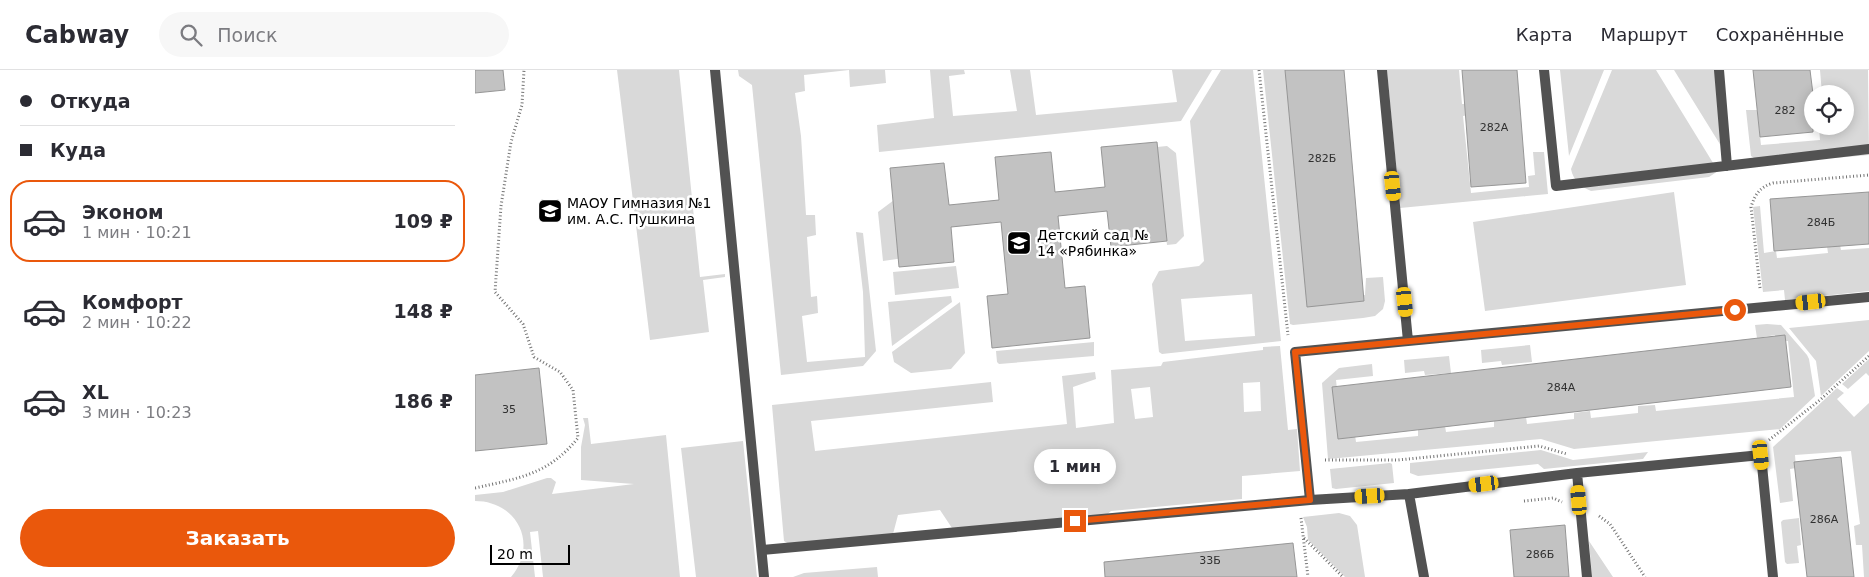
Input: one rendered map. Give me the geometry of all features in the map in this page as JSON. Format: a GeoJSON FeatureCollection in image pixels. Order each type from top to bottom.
{"type":"FeatureCollection","features":[{"type":"Feature","properties":{"kind":"street"},"geometry":{"type":"LineString","coordinates":[[715,70],[764,577]]}},
{"type":"Feature","properties":{"kind":"street"},"geometry":{"type":"LineString","coordinates":[[1383,70],[1408,341]]}},
{"type":"Feature","properties":{"kind":"street"},"geometry":{"type":"LineString","coordinates":[[1544,70],[1556,186],[1869,149]]}},
{"type":"Feature","properties":{"kind":"street"},"geometry":{"type":"LineString","coordinates":[[1719,70],[1727,166]]}},
{"type":"Feature","properties":{"kind":"street"},"geometry":{"type":"LineString","coordinates":[[1310,500],[1295,352],[1869,297]]}},
{"type":"Feature","properties":{"kind":"street"},"geometry":{"type":"LineString","coordinates":[[761,550],[1310,500],[1409,494],[1577,473],[1761,455],[1773,577]]}},
{"type":"Feature","properties":{"kind":"street"},"geometry":{"type":"LineString","coordinates":[[1577,473],[1587,577]]}},
{"type":"Feature","properties":{"kind":"street"},"geometry":{"type":"LineString","coordinates":[[1409,494],[1423,577]]}},
{"type":"Feature","properties":{"kind":"path"},"geometry":{"type":"LineString","coordinates":[[475,488],[520,478],[542,470],[566,453],[578,438],[573,390],[560,372],[534,357],[523,324],[495,292],[501,206],[511,142],[522,105],[524,70]]}},
{"type":"Feature","properties":{"kind":"path"},"geometry":{"type":"LineString","coordinates":[[1259,70],[1287,333],[1295,352]]}},
{"type":"Feature","properties":{"kind":"path"},"geometry":{"type":"LineString","coordinates":[[1759,288],[1751,207],[1755,195],[1765,185],[1773,183],[1869,175]]}},
{"type":"Feature","properties":{"kind":"path"},"geometry":{"type":"LineString","coordinates":[[1760,440],[1769,439],[1820,400],[1869,356]]}},
{"type":"Feature","properties":{"kind":"path"},"geometry":{"type":"LineString","coordinates":[[1769,439],[1770,448]]}},
{"type":"Feature","properties":{"kind":"path"},"geometry":{"type":"LineString","coordinates":[[1325,460],[1398,460],[1539,446],[1567,454]]}},
{"type":"Feature","properties":{"kind":"path"},"geometry":{"type":"LineString","coordinates":[[1515,502],[1553,498],[1562,502],[1569,511],[1599,516],[1610,524],[1645,577]]}},
{"type":"Feature","properties":{"kind":"path"},"geometry":{"type":"LineString","coordinates":[[1301,515],[1308,577]]}},
{"type":"Feature","properties":{"kind":"path"},"geometry":{"type":"LineString","coordinates":[[1304,537],[1343,577]]}},
{"type":"Feature","properties":{"kind":"shaded area"},"geometry":{"type":"Polygon","coordinates":[[[617,70],[679,70],[700,277],[725,274],[725,277],[703,280],[709,332],[650,340],[617,70]]]}},
{"type":"Feature","properties":{"kind":"shaded area"},"geometry":{"type":"Polygon","coordinates":[[[738,70],[849,70],[804,75],[805,91],[795,93],[801,136],[806,215],[815,215],[816,235],[807,237],[811,297],[817,296],[818,313],[802,316],[807,362],[865,357],[863,292],[856,232],[863,233],[876,351],[863,366],[781,375],[752,85],[739,76],[738,70]]]}},
{"type":"Feature","properties":{"kind":"shaded area"},"geometry":{"type":"Polygon","coordinates":[[[849,70],[885,70],[886,83],[850,87],[849,70]]]}},
{"type":"Feature","properties":{"kind":"shaded area"},"geometry":{"type":"Polygon","coordinates":[[[930,70],[964,70],[965,74],[949,76],[953,116],[1017,111],[1010,70],[1030,70],[1036,115],[1177,102],[1172,70],[1212,70],[1181,121],[879,152],[877,125],[934,118],[930,70]]]}},
{"type":"Feature","properties":{"kind":"shaded area"},"geometry":{"type":"Polygon","coordinates":[[[1221,70],[1253,70],[1281,341],[1162,354],[1159,352],[1152,284],[1159,271],[1199,266],[1204,261],[1190,121],[1221,70]],[[1252,294],[1181,299],[1185,341],[1255,336],[1252,294]]]}},
{"type":"Feature","properties":{"kind":"shaded area"},"geometry":{"type":"Polygon","coordinates":[[[1263,70],[1292,70],[1309,300],[1365,295],[1366,278],[1383,277],[1385,301],[1383,309],[1375,316],[1290,324],[1263,70]]]}},
{"type":"Feature","properties":{"kind":"shaded area"},"geometry":{"type":"Polygon","coordinates":[[[1387,70],[1459,70],[1462,104],[1469,104],[1470,115],[1463,116],[1471,193],[1529,187],[1528,176],[1535,175],[1533,152],[1544,152],[1548,194],[1400,208],[1387,70]]]}},
{"type":"Feature","properties":{"kind":"shaded area"},"geometry":{"type":"Polygon","coordinates":[[[1560,70],[1604,70],[1569,156],[1560,70]]]}},
{"type":"Feature","properties":{"kind":"shaded area"},"geometry":{"type":"Polygon","coordinates":[[[1612,70],[1656,70],[1718,171],[1709,177],[1591,191],[1578,183],[1571,169],[1612,70]]]}},
{"type":"Feature","properties":{"kind":"shaded area"},"geometry":{"type":"Polygon","coordinates":[[[1674,70],[1718,70],[1726,154],[1674,70]]]}},
{"type":"Feature","properties":{"kind":"shaded area"},"geometry":{"type":"Polygon","coordinates":[[[1820,70],[1868,70],[1869,155],[1835,158],[1754,158],[1751,156],[1746,110],[1757,110],[1761,145],[1820,140],[1820,135],[1854,135],[1854,85],[1821,85],[1820,70]]]}},
{"type":"Feature","properties":{"kind":"shaded area"},"geometry":{"type":"Polygon","coordinates":[[[1167,146],[1176,153],[1184,236],[1176,244],[1167,245],[1157,147],[1167,146]]]}},
{"type":"Feature","properties":{"kind":"shaded area"},"geometry":{"type":"Polygon","coordinates":[[[1674,192],[1686,285],[1485,311],[1473,222],[1674,192]]]}},
{"type":"Feature","properties":{"kind":"shaded area"},"geometry":{"type":"Polygon","coordinates":[[[898,197],[904,258],[883,261],[878,212],[898,197]]]}},
{"type":"Feature","properties":{"kind":"shaded area"},"geometry":{"type":"Polygon","coordinates":[[[1760,206],[1764,253],[1776,251],[1777,258],[1828,253],[1827,246],[1840,245],[1841,250],[1869,248],[1869,291],[1785,300],[1784,290],[1763,292],[1753,207],[1760,206]]]}},
{"type":"Feature","properties":{"kind":"shaded area"},"geometry":{"type":"Polygon","coordinates":[[[956,266],[959,288],[895,295],[893,272],[956,266]]]}},
{"type":"Feature","properties":{"kind":"shaded area"},"geometry":{"type":"Polygon","coordinates":[[[951,296],[952,302],[892,346],[888,302],[951,296]]]}},
{"type":"Feature","properties":{"kind":"shaded area"},"geometry":{"type":"Polygon","coordinates":[[[960,302],[965,353],[951,369],[911,373],[894,362],[892,352],[960,302]]]}},
{"type":"Feature","properties":{"kind":"shaded area"},"geometry":{"type":"Polygon","coordinates":[[[1869,320],[1869,351],[1821,396],[1816,361],[1789,328],[1869,320]]]}},
{"type":"Feature","properties":{"kind":"shaded area"},"geometry":{"type":"Polygon","coordinates":[[[1755,325],[1781,325],[1807,355],[1815,396],[1780,429],[1574,449],[1541,439],[1328,459],[1322,383],[1339,368],[1372,364],[1373,376],[1336,380],[1342,436],[1355,435],[1356,442],[1418,436],[1418,429],[1445,426],[1446,432],[1494,427],[1494,421],[1526,417],[1527,424],[1574,419],[1574,413],[1590,411],[1591,418],[1638,413],[1638,406],[1655,405],[1656,411],[1794,397],[1788,341],[1776,342],[1775,335],[1757,338],[1755,325]]]}},
{"type":"Feature","properties":{"kind":"shaded area"},"geometry":{"type":"Polygon","coordinates":[[[1094,342],[1094,356],[999,364],[997,362],[996,351],[1094,342]]]}},
{"type":"Feature","properties":{"kind":"shaded area"},"geometry":{"type":"Polygon","coordinates":[[[1530,345],[1532,362],[1502,365],[1501,361],[1482,363],[1481,350],[1530,345]]]}},
{"type":"Feature","properties":{"kind":"shaded area"},"geometry":{"type":"Polygon","coordinates":[[[1280,346],[1288,430],[1297,429],[1300,471],[1242,476],[1242,499],[1111,511],[1104,517],[952,528],[940,510],[898,515],[893,534],[789,544],[784,541],[772,405],[991,382],[993,402],[811,421],[815,451],[1067,424],[1062,376],[1095,372],[1096,379],[1073,387],[1076,428],[1114,423],[1111,370],[1161,366],[1163,362],[1263,350],[1263,347],[1280,346]],[[1260,382],[1243,383],[1244,412],[1261,411],[1260,382]],[[1150,387],[1131,389],[1135,419],[1153,417],[1150,387]]]}},
{"type":"Feature","properties":{"kind":"shaded area"},"geometry":{"type":"Polygon","coordinates":[[[1449,356],[1451,373],[1425,375],[1424,371],[1405,373],[1404,360],[1449,356]]]}},
{"type":"Feature","properties":{"kind":"shaded area"},"geometry":{"type":"Polygon","coordinates":[[[1869,359],[1869,376],[1866,373],[1848,389],[1842,384],[1869,359]]]}},
{"type":"Feature","properties":{"kind":"shaded area"},"geometry":{"type":"Polygon","coordinates":[[[1837,388],[1844,393],[1837,399],[1854,417],[1869,403],[1869,577],[1864,577],[1862,545],[1856,545],[1854,526],[1860,524],[1851,451],[1795,455],[1796,468],[1790,469],[1793,501],[1780,503],[1773,447],[1837,388]]]}},
{"type":"Feature","properties":{"kind":"shaded area"},"geometry":{"type":"Polygon","coordinates":[[[583,418],[588,418],[591,444],[666,435],[680,577],[543,577],[538,531],[530,532],[535,577],[511,577],[519,564],[523,551],[523,538],[519,527],[512,516],[502,508],[490,503],[475,501],[475,495],[503,492],[547,478],[551,478],[556,482],[552,494],[634,484],[581,480],[581,447],[585,425],[583,418]]]}},
{"type":"Feature","properties":{"kind":"shaded area"},"geometry":{"type":"Polygon","coordinates":[[[743,441],[757,577],[696,577],[681,448],[743,441]]]}},
{"type":"Feature","properties":{"kind":"shaded area"},"geometry":{"type":"Polygon","coordinates":[[[1541,450],[1573,460],[1648,452],[1643,459],[1544,469],[1538,464],[1418,476],[1410,473],[1410,463],[1541,450]]]}},
{"type":"Feature","properties":{"kind":"shaded area"},"geometry":{"type":"Polygon","coordinates":[[[1392,464],[1394,483],[1332,488],[1330,469],[1392,464]]]}},
{"type":"Feature","properties":{"kind":"shaded area"},"geometry":{"type":"Polygon","coordinates":[[[1339,513],[1350,516],[1357,525],[1365,577],[1345,577],[1308,540],[1307,527],[1303,517],[1339,513]]]}},
{"type":"Feature","properties":{"kind":"shaded area"},"geometry":{"type":"Polygon","coordinates":[[[1799,518],[1801,545],[1797,546],[1799,563],[1787,564],[1785,562],[1781,522],[1783,520],[1799,518]]]}},
{"type":"Feature","properties":{"kind":"shaded area"},"geometry":{"type":"Polygon","coordinates":[[[1589,541],[1613,577],[1592,577],[1589,541]]]}},
{"type":"Feature","properties":{"kind":"shaded area"},"geometry":{"type":"Polygon","coordinates":[[[877,567],[878,577],[793,577],[804,573],[877,567]]]}},
{"type":"Feature","properties":{"kind":"building"},"geometry":{"type":"Polygon","coordinates":[[[475,70],[503,70],[505,90],[475,93],[475,70]]]}},
{"type":"Feature","properties":{"kind":"building"},"geometry":{"type":"Polygon","coordinates":[[[1285,70],[1344,70],[1364,301],[1307,307],[1285,70]]]}},
{"type":"Feature","properties":{"kind":"building"},"geometry":{"type":"Polygon","coordinates":[[[1462,70],[1517,70],[1526,183],[1471,187],[1462,70]]]}},
{"type":"Feature","properties":{"kind":"building"},"geometry":{"type":"Polygon","coordinates":[[[1753,70],[1810,70],[1812,85],[1804,85],[1804,133],[1760,137],[1753,70]]]}},
{"type":"Feature","properties":{"kind":"building"},"geometry":{"type":"Polygon","coordinates":[[[1157,142],[1167,241],[1111,247],[1107,211],[1058,216],[1065,288],[1085,286],[1090,338],[992,348],[987,296],[1008,294],[1001,222],[951,227],[954,262],[899,267],[890,168],[944,163],[949,205],[999,200],[995,157],[1051,152],[1055,192],[1105,187],[1101,147],[1157,142]]]}},
{"type":"Feature","properties":{"kind":"building"},"geometry":{"type":"Polygon","coordinates":[[[1869,192],[1869,244],[1774,251],[1770,199],[1869,192]]]}},
{"type":"Feature","properties":{"kind":"building"},"geometry":{"type":"Polygon","coordinates":[[[1785,335],[1791,387],[1338,439],[1332,387],[1785,335]]]}},
{"type":"Feature","properties":{"kind":"building"},"geometry":{"type":"Polygon","coordinates":[[[539,368],[547,444],[475,451],[475,375],[539,368]]]}},
{"type":"Feature","properties":{"kind":"building"},"geometry":{"type":"Polygon","coordinates":[[[1841,457],[1854,577],[1807,577],[1794,462],[1841,457]]]}},
{"type":"Feature","properties":{"kind":"building"},"geometry":{"type":"Polygon","coordinates":[[[1565,525],[1569,577],[1514,577],[1510,530],[1565,525]]]}},
{"type":"Feature","properties":{"kind":"building"},"geometry":{"type":"Polygon","coordinates":[[[1293,543],[1297,577],[1105,577],[1104,562],[1293,543]]]}},
{"type":"Feature","properties":{"kind":"place","name":"МАОУ Гимназия №1 им. А.С. Пушкина"},"geometry":{"type":"Point","coordinates":[550,211]}},
{"type":"Feature","properties":{"kind":"place","name":"Детский сад № 14 «Рябинка»"},"geometry":{"type":"Point","coordinates":[1019,243]}},
{"type":"Feature","properties":{"kind":"route"},"geometry":{"type":"LineString","coordinates":[[1075,521],[1310,500],[1295,352],[1735,310]]}}]}
